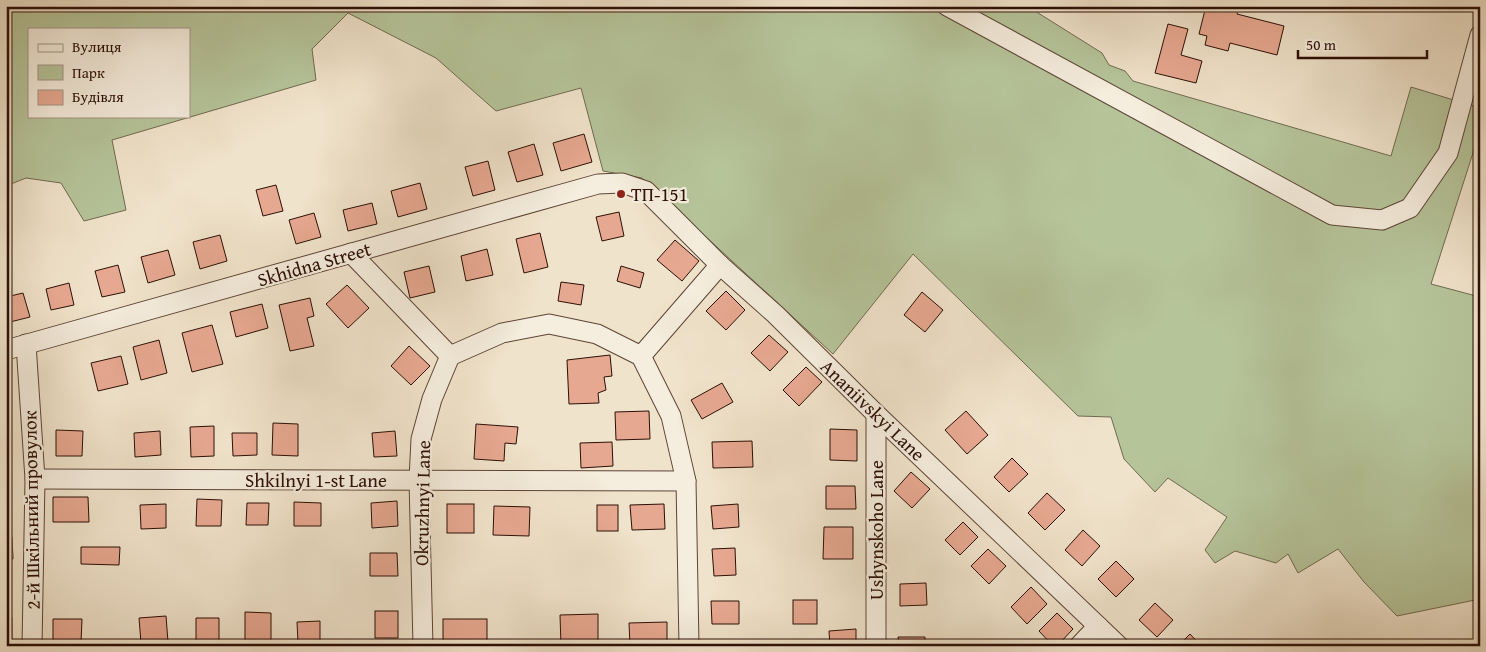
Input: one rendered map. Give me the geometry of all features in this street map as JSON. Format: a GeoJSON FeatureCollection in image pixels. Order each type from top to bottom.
{"type":"FeatureCollection","features":[{"type":"Feature","properties":{"kind":"street"},"geometry":{"type":"LineString","coordinates":[[947,6],[1332,215],[1382,220],[1410,208],[1448,154],[1480,35]]}},
{"type":"Feature","properties":{"kind":"street","name":"Skhidna Street"},"geometry":{"type":"LineString","coordinates":[[6,350],[598,184],[622,184]]}},
{"type":"Feature","properties":{"kind":"street","name":"Ananiivskyi Lane"},"geometry":{"type":"LineString","coordinates":[[622,184],[646,191],[720,265],[775,314],[876,414],[1119,646]]}},
{"type":"Feature","properties":{"kind":"street"},"geometry":{"type":"LineString","coordinates":[[351,253],[450,356],[502,333],[550,324],[597,334],[641,356],[671,416],[686,481],[689,646]]}},
{"type":"Feature","properties":{"kind":"street"},"geometry":{"type":"LineString","coordinates":[[641,356],[720,265]]}},
{"type":"Feature","properties":{"kind":"street","name":"2-й Шкільний провулок"},"geometry":{"type":"LineString","coordinates":[[26,344],[35,480],[32,646]]}},
{"type":"Feature","properties":{"kind":"street","name":"Okruzhnyi Lane"},"geometry":{"type":"LineString","coordinates":[[423,646],[418,480],[421,439],[432,399],[450,356]]}},
{"type":"Feature","properties":{"kind":"street","name":"Ushynskoho Lane"},"geometry":{"type":"LineString","coordinates":[[876,414],[876,646]]}},
{"type":"Feature","properties":{"kind":"street","name":"Shkilnyi 1-st Lane"},"geometry":{"type":"LineString","coordinates":[[35,480],[686,481]]}},
{"type":"Feature","properties":{"kind":"street"},"geometry":{"type":"LineString","coordinates":[[1079,646],[1098,626]]}},
{"type":"Feature","properties":{"kind":"green space"},"geometry":{"type":"Polygon","coordinates":[[[6,6],[1027,6],[1102,53],[1109,65],[1125,71],[1133,81],[1391,156],[1411,87],[1480,108],[1480,131],[1431,284],[1480,297],[1480,599],[1397,616],[1364,582],[1338,549],[1298,573],[1288,554],[1276,563],[1235,551],[1215,563],[1205,550],[1227,517],[1168,478],[1155,492],[1124,459],[1111,417],[1078,416],[913,254],[833,354],[642,178],[603,171],[581,88],[496,111],[436,58],[348,13],[312,49],[316,80],[190,117],[190,28],[28,28],[28,118],[187,118],[112,140],[126,210],[84,221],[61,183],[26,178],[6,186],[6,6]]]}},
{"type":"Feature","properties":{"kind":"building"},"geometry":{"type":"Polygon","coordinates":[[[1206,6],[1239,6],[1237,14],[1284,26],[1277,55],[1230,43],[1228,51],[1205,45],[1207,36],[1199,34],[1206,6]]]}},
{"type":"Feature","properties":{"kind":"building"},"geometry":{"type":"Polygon","coordinates":[[[1168,24],[1188,29],[1181,55],[1202,61],[1196,83],[1155,73],[1168,24]]]}},
{"type":"Feature","properties":{"kind":"building"},"geometry":{"type":"Polygon","coordinates":[[[584,134],[592,162],[561,171],[553,143],[584,134]]]}},
{"type":"Feature","properties":{"kind":"building"},"geometry":{"type":"Polygon","coordinates":[[[534,144],[543,175],[517,182],[508,152],[534,144]]]}},
{"type":"Feature","properties":{"kind":"building"},"geometry":{"type":"Polygon","coordinates":[[[488,161],[495,190],[473,196],[465,167],[488,161]]]}},
{"type":"Feature","properties":{"kind":"building"},"geometry":{"type":"Polygon","coordinates":[[[420,183],[427,209],[398,217],[391,191],[420,183]]]}},
{"type":"Feature","properties":{"kind":"building"},"geometry":{"type":"Polygon","coordinates":[[[276,185],[283,211],[263,216],[256,190],[276,185]]]}},
{"type":"Feature","properties":{"kind":"building"},"geometry":{"type":"Polygon","coordinates":[[[372,203],[377,224],[348,231],[343,210],[372,203]]]}},
{"type":"Feature","properties":{"kind":"building"},"geometry":{"type":"Polygon","coordinates":[[[619,212],[624,236],[602,241],[596,217],[619,212]]]}},
{"type":"Feature","properties":{"kind":"building"},"geometry":{"type":"Polygon","coordinates":[[[314,213],[321,237],[296,244],[289,220],[314,213]]]}},
{"type":"Feature","properties":{"kind":"building"},"geometry":{"type":"Polygon","coordinates":[[[540,233],[548,267],[524,273],[516,239],[540,233]]]}},
{"type":"Feature","properties":{"kind":"building"},"geometry":{"type":"Polygon","coordinates":[[[220,235],[227,261],[200,269],[193,242],[220,235]]]}},
{"type":"Feature","properties":{"kind":"building"},"geometry":{"type":"Polygon","coordinates":[[[675,240],[699,261],[682,281],[657,260],[675,240]]]}},
{"type":"Feature","properties":{"kind":"building"},"geometry":{"type":"Polygon","coordinates":[[[487,249],[493,275],[466,281],[461,256],[487,249]]]}},
{"type":"Feature","properties":{"kind":"building"},"geometry":{"type":"Polygon","coordinates":[[[168,250],[175,275],[148,283],[141,257],[168,250]]]}},
{"type":"Feature","properties":{"kind":"building"},"geometry":{"type":"Polygon","coordinates":[[[118,265],[125,292],[102,297],[95,271],[118,265]]]}},
{"type":"Feature","properties":{"kind":"building"},"geometry":{"type":"Polygon","coordinates":[[[429,266],[435,292],[410,298],[404,272],[429,266]]]}},
{"type":"Feature","properties":{"kind":"building"},"geometry":{"type":"Polygon","coordinates":[[[621,266],[644,273],[640,288],[617,281],[621,266]]]}},
{"type":"Feature","properties":{"kind":"building"},"geometry":{"type":"Polygon","coordinates":[[[561,282],[584,285],[581,305],[558,301],[561,282]]]}},
{"type":"Feature","properties":{"kind":"building"},"geometry":{"type":"Polygon","coordinates":[[[69,283],[74,305],[51,310],[46,289],[69,283]]]}},
{"type":"Feature","properties":{"kind":"building"},"geometry":{"type":"Polygon","coordinates":[[[347,285],[369,308],[348,328],[326,304],[347,285]]]}},
{"type":"Feature","properties":{"kind":"building"},"geometry":{"type":"Polygon","coordinates":[[[726,291],[745,310],[726,330],[706,311],[726,291]]]}},
{"type":"Feature","properties":{"kind":"building"},"geometry":{"type":"Polygon","coordinates":[[[922,292],[943,310],[925,332],[904,315],[922,292]]]}},
{"type":"Feature","properties":{"kind":"building"},"geometry":{"type":"Polygon","coordinates":[[[23,293],[30,317],[6,323],[6,297],[23,293]]]}},
{"type":"Feature","properties":{"kind":"building"},"geometry":{"type":"Polygon","coordinates":[[[310,298],[314,316],[307,318],[314,346],[290,351],[279,305],[310,298]]]}},
{"type":"Feature","properties":{"kind":"building"},"geometry":{"type":"Polygon","coordinates":[[[262,304],[268,328],[236,337],[230,312],[262,304]]]}},
{"type":"Feature","properties":{"kind":"building"},"geometry":{"type":"Polygon","coordinates":[[[212,325],[223,364],[192,372],[182,333],[212,325]]]}},
{"type":"Feature","properties":{"kind":"building"},"geometry":{"type":"Polygon","coordinates":[[[769,335],[788,352],[770,371],[751,353],[769,335]]]}},
{"type":"Feature","properties":{"kind":"building"},"geometry":{"type":"Polygon","coordinates":[[[159,340],[167,373],[141,380],[133,347],[159,340]]]}},
{"type":"Feature","properties":{"kind":"building"},"geometry":{"type":"Polygon","coordinates":[[[409,346],[430,366],[411,385],[391,366],[409,346]]]}},
{"type":"Feature","properties":{"kind":"building"},"geometry":{"type":"Polygon","coordinates":[[[610,355],[612,376],[604,377],[606,390],[598,393],[599,403],[569,404],[567,360],[610,355]]]}},
{"type":"Feature","properties":{"kind":"building"},"geometry":{"type":"Polygon","coordinates":[[[121,356],[128,384],[98,391],[91,363],[121,356]]]}},
{"type":"Feature","properties":{"kind":"building"},"geometry":{"type":"Polygon","coordinates":[[[806,367],[822,382],[799,406],[783,390],[806,367]]]}},
{"type":"Feature","properties":{"kind":"building"},"geometry":{"type":"Polygon","coordinates":[[[6,383],[12,404],[6,405],[6,383]]]}},
{"type":"Feature","properties":{"kind":"building"},"geometry":{"type":"Polygon","coordinates":[[[722,383],[733,402],[702,419],[691,400],[722,383]]]}},
{"type":"Feature","properties":{"kind":"building"},"geometry":{"type":"Polygon","coordinates":[[[649,411],[650,439],[616,440],[615,412],[649,411]]]}},
{"type":"Feature","properties":{"kind":"building"},"geometry":{"type":"Polygon","coordinates":[[[966,411],[988,435],[967,454],[945,430],[966,411]]]}},
{"type":"Feature","properties":{"kind":"building"},"geometry":{"type":"Polygon","coordinates":[[[273,423],[298,424],[298,456],[272,455],[273,423]]]}},
{"type":"Feature","properties":{"kind":"building"},"geometry":{"type":"Polygon","coordinates":[[[476,424],[518,427],[516,444],[505,443],[504,461],[474,459],[476,424]]]}},
{"type":"Feature","properties":{"kind":"building"},"geometry":{"type":"Polygon","coordinates":[[[214,426],[214,456],[191,457],[190,427],[214,426]]]}},
{"type":"Feature","properties":{"kind":"building"},"geometry":{"type":"Polygon","coordinates":[[[830,429],[857,430],[857,461],[830,460],[830,429]]]}},
{"type":"Feature","properties":{"kind":"building"},"geometry":{"type":"Polygon","coordinates":[[[56,430],[83,431],[82,456],[56,456],[56,430]]]}},
{"type":"Feature","properties":{"kind":"building"},"geometry":{"type":"Polygon","coordinates":[[[160,431],[161,455],[135,457],[134,433],[160,431]]]}},
{"type":"Feature","properties":{"kind":"building"},"geometry":{"type":"Polygon","coordinates":[[[395,431],[397,456],[374,457],[372,433],[395,431]]]}},
{"type":"Feature","properties":{"kind":"building"},"geometry":{"type":"Polygon","coordinates":[[[232,433],[257,433],[257,455],[233,456],[232,433]]]}},
{"type":"Feature","properties":{"kind":"building"},"geometry":{"type":"Polygon","coordinates":[[[752,441],[753,467],[713,468],[712,442],[752,441]]]}},
{"type":"Feature","properties":{"kind":"building"},"geometry":{"type":"Polygon","coordinates":[[[612,442],[613,466],[581,468],[580,443],[612,442]]]}},
{"type":"Feature","properties":{"kind":"building"},"geometry":{"type":"Polygon","coordinates":[[[1012,458],[1028,474],[1009,492],[994,477],[1012,458]]]}},
{"type":"Feature","properties":{"kind":"building"},"geometry":{"type":"Polygon","coordinates":[[[6,460],[11,460],[11,493],[6,493],[6,460]]]}},
{"type":"Feature","properties":{"kind":"building"},"geometry":{"type":"Polygon","coordinates":[[[911,472],[930,489],[912,508],[894,491],[911,472]]]}},
{"type":"Feature","properties":{"kind":"building"},"geometry":{"type":"Polygon","coordinates":[[[826,486],[855,486],[856,509],[826,509],[826,486]]]}},
{"type":"Feature","properties":{"kind":"building"},"geometry":{"type":"Polygon","coordinates":[[[1047,493],[1065,510],[1045,530],[1028,513],[1047,493]]]}},
{"type":"Feature","properties":{"kind":"building"},"geometry":{"type":"Polygon","coordinates":[[[53,497],[88,497],[89,522],[53,522],[53,497]]]}},
{"type":"Feature","properties":{"kind":"building"},"geometry":{"type":"Polygon","coordinates":[[[197,499],[222,500],[221,526],[196,526],[197,499]]]}},
{"type":"Feature","properties":{"kind":"building"},"geometry":{"type":"Polygon","coordinates":[[[397,501],[398,526],[372,528],[371,503],[397,501]]]}},
{"type":"Feature","properties":{"kind":"building"},"geometry":{"type":"Polygon","coordinates":[[[294,502],[321,503],[321,526],[294,526],[294,502]]]}},
{"type":"Feature","properties":{"kind":"building"},"geometry":{"type":"Polygon","coordinates":[[[247,503],[269,503],[268,525],[246,525],[247,503]]]}},
{"type":"Feature","properties":{"kind":"building"},"geometry":{"type":"Polygon","coordinates":[[[166,504],[166,528],[141,529],[140,505],[166,504]]]}},
{"type":"Feature","properties":{"kind":"building"},"geometry":{"type":"Polygon","coordinates":[[[447,504],[474,504],[474,533],[447,533],[447,504]]]}},
{"type":"Feature","properties":{"kind":"building"},"geometry":{"type":"Polygon","coordinates":[[[664,504],[665,529],[632,530],[630,505],[664,504]]]}},
{"type":"Feature","properties":{"kind":"building"},"geometry":{"type":"Polygon","coordinates":[[[738,504],[739,527],[713,529],[711,506],[738,504]]]}},
{"type":"Feature","properties":{"kind":"building"},"geometry":{"type":"Polygon","coordinates":[[[597,505],[618,505],[618,531],[597,531],[597,505]]]}},
{"type":"Feature","properties":{"kind":"building"},"geometry":{"type":"Polygon","coordinates":[[[494,506],[530,507],[529,536],[493,535],[494,506]]]}},
{"type":"Feature","properties":{"kind":"building"},"geometry":{"type":"Polygon","coordinates":[[[963,522],[978,537],[960,555],[945,540],[963,522]]]}},
{"type":"Feature","properties":{"kind":"building"},"geometry":{"type":"Polygon","coordinates":[[[824,527],[853,527],[853,559],[823,559],[824,527]]]}},
{"type":"Feature","properties":{"kind":"building"},"geometry":{"type":"Polygon","coordinates":[[[1083,530],[1100,546],[1082,566],[1065,550],[1083,530]]]}},
{"type":"Feature","properties":{"kind":"building"},"geometry":{"type":"Polygon","coordinates":[[[6,537],[12,537],[13,559],[6,560],[6,537]]]}},
{"type":"Feature","properties":{"kind":"building"},"geometry":{"type":"Polygon","coordinates":[[[81,547],[120,547],[119,565],[81,564],[81,547]]]}},
{"type":"Feature","properties":{"kind":"building"},"geometry":{"type":"Polygon","coordinates":[[[735,548],[736,575],[714,576],[712,549],[735,548]]]}},
{"type":"Feature","properties":{"kind":"building"},"geometry":{"type":"Polygon","coordinates":[[[988,549],[1006,566],[989,584],[971,566],[988,549]]]}},
{"type":"Feature","properties":{"kind":"building"},"geometry":{"type":"Polygon","coordinates":[[[370,553],[397,553],[398,576],[370,576],[370,553]]]}},
{"type":"Feature","properties":{"kind":"building"},"geometry":{"type":"Polygon","coordinates":[[[1116,561],[1134,579],[1116,597],[1098,579],[1116,561]]]}},
{"type":"Feature","properties":{"kind":"building"},"geometry":{"type":"Polygon","coordinates":[[[926,583],[927,605],[900,606],[900,584],[926,583]]]}},
{"type":"Feature","properties":{"kind":"building"},"geometry":{"type":"Polygon","coordinates":[[[1031,587],[1047,604],[1027,624],[1011,607],[1031,587]]]}},
{"type":"Feature","properties":{"kind":"building"},"geometry":{"type":"Polygon","coordinates":[[[793,600],[817,600],[817,624],[793,624],[793,600]]]}},
{"type":"Feature","properties":{"kind":"building"},"geometry":{"type":"Polygon","coordinates":[[[711,601],[739,601],[739,624],[712,624],[711,601]]]}},
{"type":"Feature","properties":{"kind":"building"},"geometry":{"type":"Polygon","coordinates":[[[1155,603],[1173,620],[1157,637],[1139,620],[1155,603]]]}},
{"type":"Feature","properties":{"kind":"building"},"geometry":{"type":"Polygon","coordinates":[[[375,611],[398,611],[398,638],[375,638],[375,611]]]}},
{"type":"Feature","properties":{"kind":"building"},"geometry":{"type":"Polygon","coordinates":[[[245,612],[271,613],[271,643],[245,643],[245,612]]]}},
{"type":"Feature","properties":{"kind":"building"},"geometry":{"type":"Polygon","coordinates":[[[1057,613],[1073,629],[1057,646],[1053,646],[1039,631],[1057,613]]]}},
{"type":"Feature","properties":{"kind":"building"},"geometry":{"type":"Polygon","coordinates":[[[598,614],[598,645],[561,646],[560,615],[598,614]]]}},
{"type":"Feature","properties":{"kind":"building"},"geometry":{"type":"Polygon","coordinates":[[[166,616],[168,642],[141,643],[139,618],[166,616]]]}},
{"type":"Feature","properties":{"kind":"building"},"geometry":{"type":"Polygon","coordinates":[[[6,618],[12,618],[12,643],[6,643],[6,618]]]}},
{"type":"Feature","properties":{"kind":"building"},"geometry":{"type":"Polygon","coordinates":[[[196,618],[219,618],[219,644],[196,643],[196,618]]]}},
{"type":"Feature","properties":{"kind":"building"},"geometry":{"type":"Polygon","coordinates":[[[53,619],[82,619],[81,643],[53,643],[53,619]]]}},
{"type":"Feature","properties":{"kind":"building"},"geometry":{"type":"Polygon","coordinates":[[[443,619],[487,619],[487,644],[443,644],[443,619]]]}},
{"type":"Feature","properties":{"kind":"building"},"geometry":{"type":"Polygon","coordinates":[[[320,621],[320,642],[298,642],[297,622],[320,621]]]}},
{"type":"Feature","properties":{"kind":"building"},"geometry":{"type":"Polygon","coordinates":[[[667,622],[667,646],[630,646],[629,623],[667,622]]]}},
{"type":"Feature","properties":{"kind":"building"},"geometry":{"type":"Polygon","coordinates":[[[856,629],[856,646],[830,646],[829,631],[856,629]]]}},
{"type":"Feature","properties":{"kind":"building"},"geometry":{"type":"Polygon","coordinates":[[[1190,634],[1201,646],[1178,646],[1190,634]]]}},
{"type":"Feature","properties":{"kind":"building"},"geometry":{"type":"Polygon","coordinates":[[[898,637],[925,637],[925,646],[899,646],[898,637]]]}},
{"type":"Feature","properties":{"kind":"place","name":"ТП-151"},"geometry":{"type":"Point","coordinates":[621,194]}}]}
